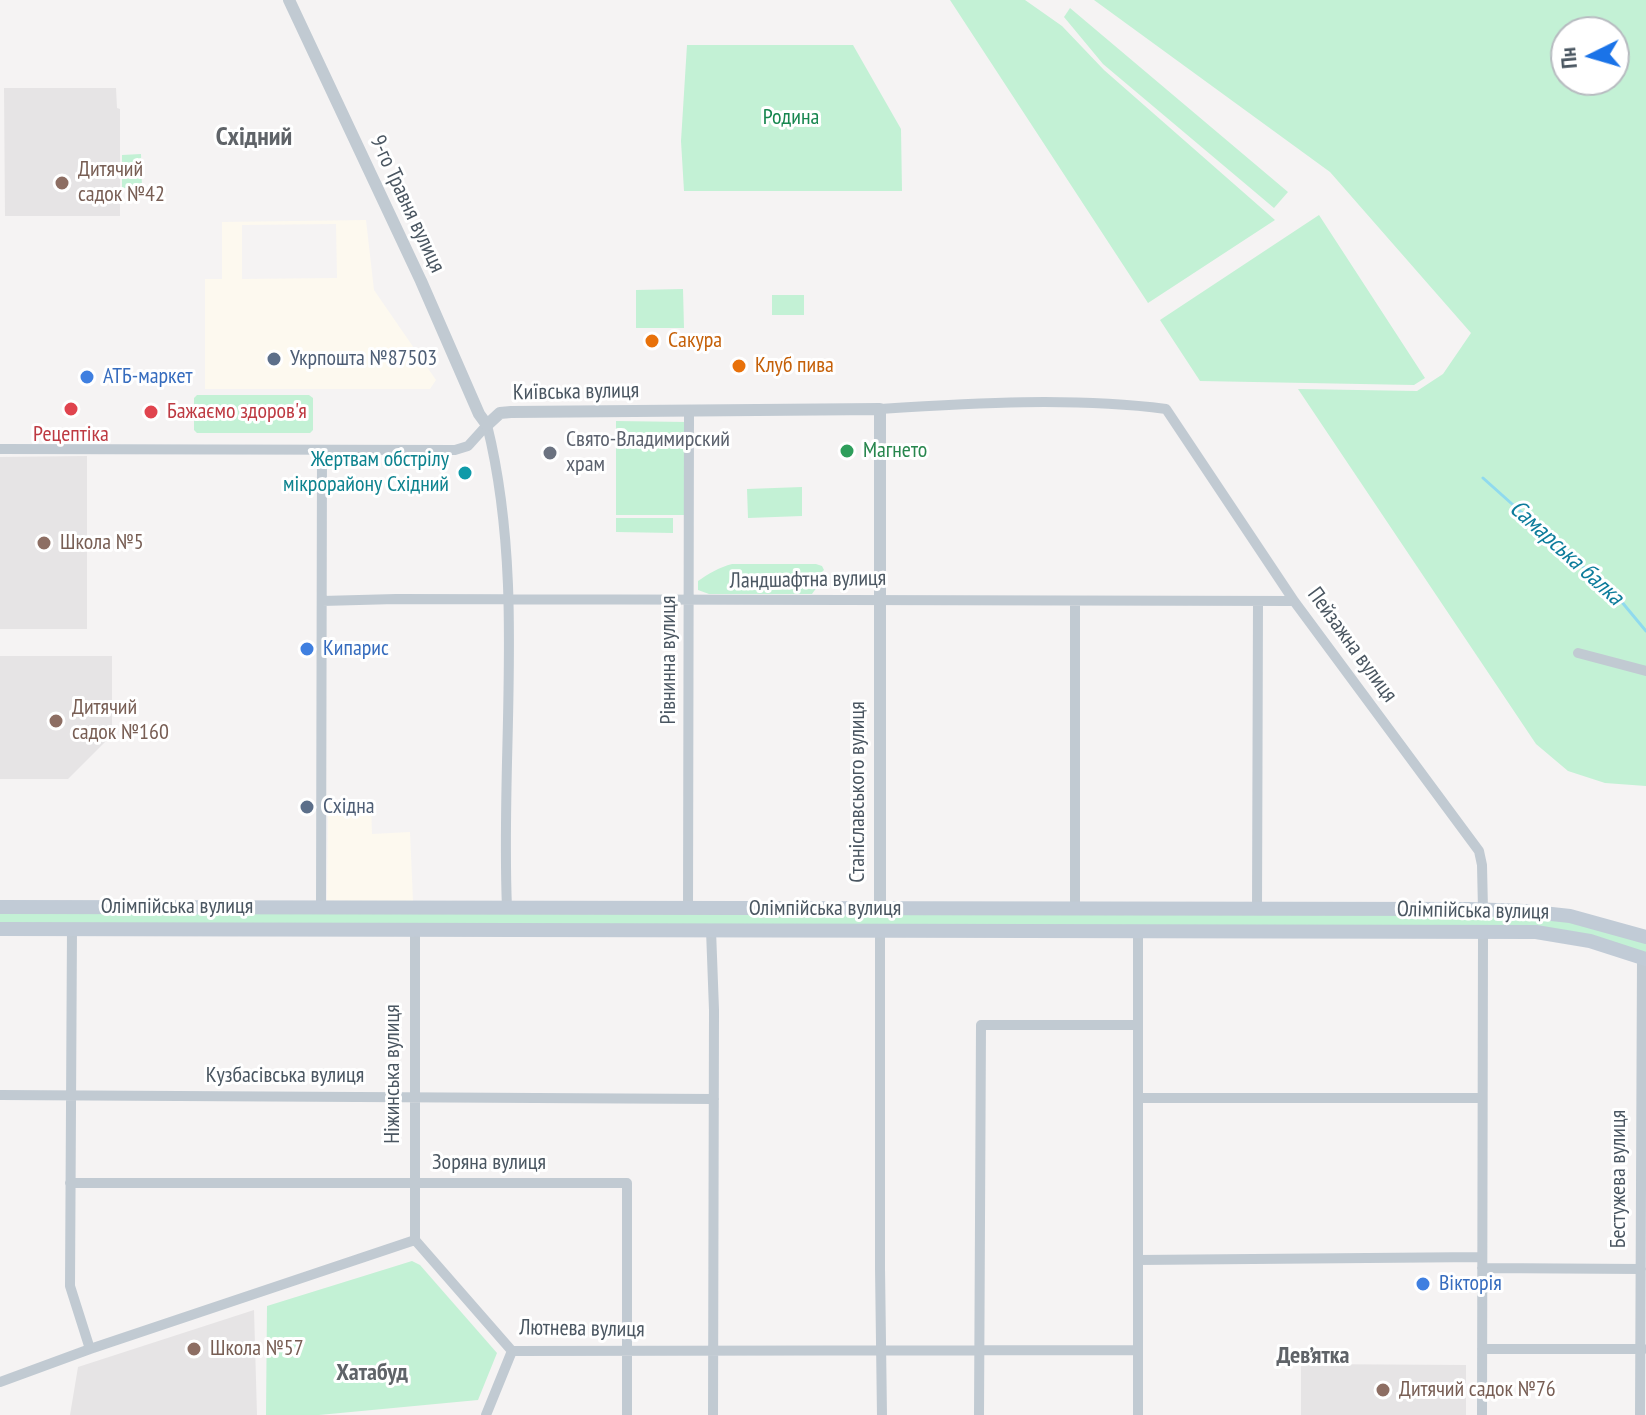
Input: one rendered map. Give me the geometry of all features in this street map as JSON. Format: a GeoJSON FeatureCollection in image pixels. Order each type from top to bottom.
{"type":"FeatureCollection","features":[{"type":"Feature","properties":{"kind":"main road","name":"Олімпійська вулиця"},"geometry":{"type":"LineString","coordinates":[[0,907],[1483,910],[1570,916],[1646,937]]}},
{"type":"Feature","properties":{"kind":"main road","name":"Ніжинська вулиця"},"geometry":{"type":"LineString","coordinates":[[415,907],[415,930]]}},
{"type":"Feature","properties":{"kind":"main road","name":"Станіславського вулиця"},"geometry":{"type":"LineString","coordinates":[[880,909],[880,931]]}},
{"type":"Feature","properties":{"kind":"main road"},"geometry":{"type":"LineString","coordinates":[[1483,910],[1483,932]]}},
{"type":"Feature","properties":{"kind":"main road","name":"Олімпійська вулиця"},"geometry":{"type":"LineString","coordinates":[[0,929],[1483,932],[1550,933],[1645,953]]}},
{"type":"Feature","properties":{"kind":"street","name":"9-го Травня вулиця"},"geometry":{"type":"LineString","coordinates":[[289,0],[421,281],[479,414],[487,425]]}},
{"type":"Feature","properties":{"kind":"street","name":"Київська вулиця"},"geometry":{"type":"LineString","coordinates":[[0,449],[455,450],[468,446],[500,413],[511,412],[1080,404],[1128,404],[1166,409]]}},
{"type":"Feature","properties":{"kind":"street","name":"Станіславського вулиця"},"geometry":{"type":"LineString","coordinates":[[880,409],[880,909]]}},
{"type":"Feature","properties":{"kind":"street","name":"Пейзажна вулиця"},"geometry":{"type":"LineString","coordinates":[[1166,409],[1294,601],[1479,851],[1483,910]]}},
{"type":"Feature","properties":{"kind":"street","name":"Рівнинна вулиця"},"geometry":{"type":"LineString","coordinates":[[688,909],[689,411]]}},
{"type":"Feature","properties":{"kind":"street"},"geometry":{"type":"LineString","coordinates":[[487,425],[495,457],[509,600],[507,908]]}},
{"type":"Feature","properties":{"kind":"street"},"geometry":{"type":"LineString","coordinates":[[321,908],[322,451]]}},
{"type":"Feature","properties":{"kind":"street","name":"Ландшафтна вулиця"},"geometry":{"type":"LineString","coordinates":[[322,601],[1294,601]]}},
{"type":"Feature","properties":{"kind":"street"},"geometry":{"type":"LineString","coordinates":[[1075,601],[1075,910]]}},
{"type":"Feature","properties":{"kind":"street"},"geometry":{"type":"LineString","coordinates":[[1257,909],[1258,601]]}},
{"type":"Feature","properties":{"kind":"street"},"geometry":{"type":"LineString","coordinates":[[1578,653],[1646,671]]}},
{"type":"Feature","properties":{"kind":"street"},"geometry":{"type":"LineString","coordinates":[[72,928],[70,1289],[90,1349]]}},
{"type":"Feature","properties":{"kind":"street","name":"Ніжинська вулиця"},"geometry":{"type":"LineString","coordinates":[[415,930],[415,1240]]}},
{"type":"Feature","properties":{"kind":"street"},"geometry":{"type":"LineString","coordinates":[[711,930],[713,1415]]}},
{"type":"Feature","properties":{"kind":"street"},"geometry":{"type":"LineString","coordinates":[[1138,930],[1138,1415]]}},
{"type":"Feature","properties":{"kind":"street","name":"Станіславського вулиця"},"geometry":{"type":"LineString","coordinates":[[880,931],[882,1415]]}},
{"type":"Feature","properties":{"kind":"street"},"geometry":{"type":"LineString","coordinates":[[1482,1415],[1483,932]]}},
{"type":"Feature","properties":{"kind":"street","name":"Бестужева вулиця"},"geometry":{"type":"LineString","coordinates":[[1640,1415],[1645,953]]}},
{"type":"Feature","properties":{"kind":"street"},"geometry":{"type":"LineString","coordinates":[[979,1415],[981,1025],[1138,1025]]}},
{"type":"Feature","properties":{"kind":"street","name":"Кузбасівська вулиця"},"geometry":{"type":"LineString","coordinates":[[0,1095],[714,1099]]}},
{"type":"Feature","properties":{"kind":"street"},"geometry":{"type":"LineString","coordinates":[[1138,1098],[1482,1098]]}},
{"type":"Feature","properties":{"kind":"street","name":"Зоряна вулиця"},"geometry":{"type":"LineString","coordinates":[[70,1183],[627,1183],[627,1415]]}},
{"type":"Feature","properties":{"kind":"street"},"geometry":{"type":"LineString","coordinates":[[1,1380],[415,1240]]}},
{"type":"Feature","properties":{"kind":"street","name":"Лютнева вулиця"},"geometry":{"type":"LineString","coordinates":[[415,1240],[512,1351],[1138,1350]]}},
{"type":"Feature","properties":{"kind":"street"},"geometry":{"type":"LineString","coordinates":[[1138,1260],[1482,1262],[1641,1269]]}},
{"type":"Feature","properties":{"kind":"street"},"geometry":{"type":"LineString","coordinates":[[1482,1349],[1643,1349]]}},
{"type":"Feature","properties":{"kind":"street"},"geometry":{"type":"LineString","coordinates":[[486,1415],[512,1351]]}},
{"type":"Feature","properties":{"kind":"shaded area","name":"Дитячий садок №42"},"geometry":{"type":"Polygon","coordinates":[[[4,88],[116,88],[117,108],[120,109],[120,216],[5,216],[4,88]]]}},
{"type":"Feature","properties":{"kind":"shaded area"},"geometry":{"type":"Polygon","coordinates":[[[366,220],[374,290],[436,380],[430,389],[205,389],[205,279],[222,279],[222,222],[366,220]],[[336,224],[242,225],[242,279],[337,278],[336,224]]]}},
{"type":"Feature","properties":{"kind":"shaded area","name":"Школа №5"},"geometry":{"type":"Polygon","coordinates":[[[87,456],[87,629],[0,629],[0,457],[87,456]]]}},
{"type":"Feature","properties":{"kind":"shaded area","name":"Дитячий садок №160"},"geometry":{"type":"Polygon","coordinates":[[[0,656],[112,656],[112,735],[68,779],[0,779],[0,656]]]}},
{"type":"Feature","properties":{"kind":"shaded area"},"geometry":{"type":"Polygon","coordinates":[[[371,804],[372,834],[410,832],[413,901],[327,901],[328,805],[371,804]]]}},
{"type":"Feature","properties":{"kind":"shaded area","name":"Школа №57"},"geometry":{"type":"Polygon","coordinates":[[[254,1310],[257,1415],[70,1415],[78,1367],[254,1310]]]}},
{"type":"Feature","properties":{"kind":"shaded area","name":"Дитячий садок №76"},"geometry":{"type":"Polygon","coordinates":[[[1301,1364],[1466,1365],[1466,1415],[1301,1415],[1301,1364]]]}},
{"type":"Feature","properties":{"kind":"green space"},"geometry":{"type":"Polygon","coordinates":[[[950,0],[1025,0],[1062,26],[1104,70],[1275,220],[1148,303],[950,0]]]}},
{"type":"Feature","properties":{"kind":"green space"},"geometry":{"type":"Polygon","coordinates":[[[1094,0],[1646,0],[1646,786],[1605,783],[1568,771],[1536,744],[1298,389],[1417,391],[1443,374],[1471,333],[1330,172],[1094,0]]]}},
{"type":"Feature","properties":{"kind":"green space"},"geometry":{"type":"Polygon","coordinates":[[[1070,8],[1288,192],[1274,208],[1103,64],[1064,17],[1070,8]]]}},
{"type":"Feature","properties":{"kind":"green space","name":"Родина"},"geometry":{"type":"Polygon","coordinates":[[[687,45],[853,45],[901,129],[902,191],[684,191],[681,141],[687,45]]]}},
{"type":"Feature","properties":{"kind":"green space"},"geometry":{"type":"Polygon","coordinates":[[[141,154],[142,188],[122,188],[122,155],[141,154]]]}},
{"type":"Feature","properties":{"kind":"green space"},"geometry":{"type":"Polygon","coordinates":[[[1319,215],[1425,378],[1414,385],[1200,381],[1160,320],[1319,215]]]}},
{"type":"Feature","properties":{"kind":"green space"},"geometry":{"type":"Polygon","coordinates":[[[683,289],[684,328],[636,328],[636,290],[683,289]]]}},
{"type":"Feature","properties":{"kind":"green space"},"geometry":{"type":"Polygon","coordinates":[[[772,295],[804,295],[804,315],[772,315],[772,295]]]}},
{"type":"Feature","properties":{"kind":"green space"},"geometry":{"type":"Polygon","coordinates":[[[197,395],[309,395],[313,398],[313,430],[310,433],[197,433],[194,430],[194,398],[197,395]]]}},
{"type":"Feature","properties":{"kind":"green space"},"geometry":{"type":"Polygon","coordinates":[[[616,421],[687,422],[686,515],[616,515],[616,421]]]}},
{"type":"Feature","properties":{"kind":"green space"},"geometry":{"type":"Polygon","coordinates":[[[802,487],[802,516],[748,518],[747,489],[802,487]]]}},
{"type":"Feature","properties":{"kind":"green space"},"geometry":{"type":"Polygon","coordinates":[[[616,518],[673,518],[673,533],[616,532],[616,518]]]}},
{"type":"Feature","properties":{"kind":"green space"},"geometry":{"type":"Polygon","coordinates":[[[732,564],[816,564],[824,570],[815,579],[817,587],[812,594],[709,594],[698,590],[698,581],[732,564]]]}},
{"type":"Feature","properties":{"kind":"green space"},"geometry":{"type":"Polygon","coordinates":[[[0,907],[1524,911],[1646,937],[1646,959],[1564,936],[0,929],[0,907]]]}},
{"type":"Feature","properties":{"kind":"green space"},"geometry":{"type":"Polygon","coordinates":[[[412,1261],[420,1265],[497,1353],[478,1400],[319,1415],[266,1415],[267,1306],[412,1261]]]}},
{"type":"Feature","properties":{"kind":"waterway","name":"Самарська балка"},"geometry":{"type":"LineString","coordinates":[[1483,478],[1521,512],[1550,532],[1588,572],[1611,589],[1646,631]]}},
{"type":"Feature","properties":{"kind":"place","name":"Дитячий садок №42"},"geometry":{"type":"Point","coordinates":[62,183]}},
{"type":"Feature","properties":{"kind":"place","name":"Сакура"},"geometry":{"type":"Point","coordinates":[652,341]}},
{"type":"Feature","properties":{"kind":"place","name":"Укрпошта №87503"},"geometry":{"type":"Point","coordinates":[274,359]}},
{"type":"Feature","properties":{"kind":"place","name":"Клуб пива"},"geometry":{"type":"Point","coordinates":[739,366]}},
{"type":"Feature","properties":{"kind":"place","name":"АТБ-маркет"},"geometry":{"type":"Point","coordinates":[87,377]}},
{"type":"Feature","properties":{"kind":"place","name":"Рецептіка"},"geometry":{"type":"Point","coordinates":[71,409]}},
{"type":"Feature","properties":{"kind":"place","name":"Бажаємо здоров'я"},"geometry":{"type":"Point","coordinates":[151,412]}},
{"type":"Feature","properties":{"kind":"place","name":"Магнето"},"geometry":{"type":"Point","coordinates":[847,451]}},
{"type":"Feature","properties":{"kind":"place","name":"Свято-Владимирский храм"},"geometry":{"type":"Point","coordinates":[550,453]}},
{"type":"Feature","properties":{"kind":"place","name":"Жертвам обстрілу мікрорайону Східний"},"geometry":{"type":"Point","coordinates":[465,473]}},
{"type":"Feature","properties":{"kind":"place","name":"Школа №5"},"geometry":{"type":"Point","coordinates":[44,543]}},
{"type":"Feature","properties":{"kind":"place","name":"Кипарис"},"geometry":{"type":"Point","coordinates":[307,649]}},
{"type":"Feature","properties":{"kind":"place","name":"Дитячий садок №160"},"geometry":{"type":"Point","coordinates":[56,721]}},
{"type":"Feature","properties":{"kind":"place","name":"Східна"},"geometry":{"type":"Point","coordinates":[307,807]}},
{"type":"Feature","properties":{"kind":"place","name":"Вікторія"},"geometry":{"type":"Point","coordinates":[1423,1284]}},
{"type":"Feature","properties":{"kind":"place","name":"Школа №57"},"geometry":{"type":"Point","coordinates":[194,1349]}},
{"type":"Feature","properties":{"kind":"place","name":"Дитячий садок №76"},"geometry":{"type":"Point","coordinates":[1383,1390]}},
{"type":"Feature","properties":{"kind":"district","name":"Східний"},"geometry":{"type":"Point","coordinates":[254,138]}},
{"type":"Feature","properties":{"kind":"district","name":"Дев’ятка"},"geometry":{"type":"Point","coordinates":[1313,1356]}},
{"type":"Feature","properties":{"kind":"district","name":"Хатабуд"},"geometry":{"type":"Point","coordinates":[372,1373]}}]}
